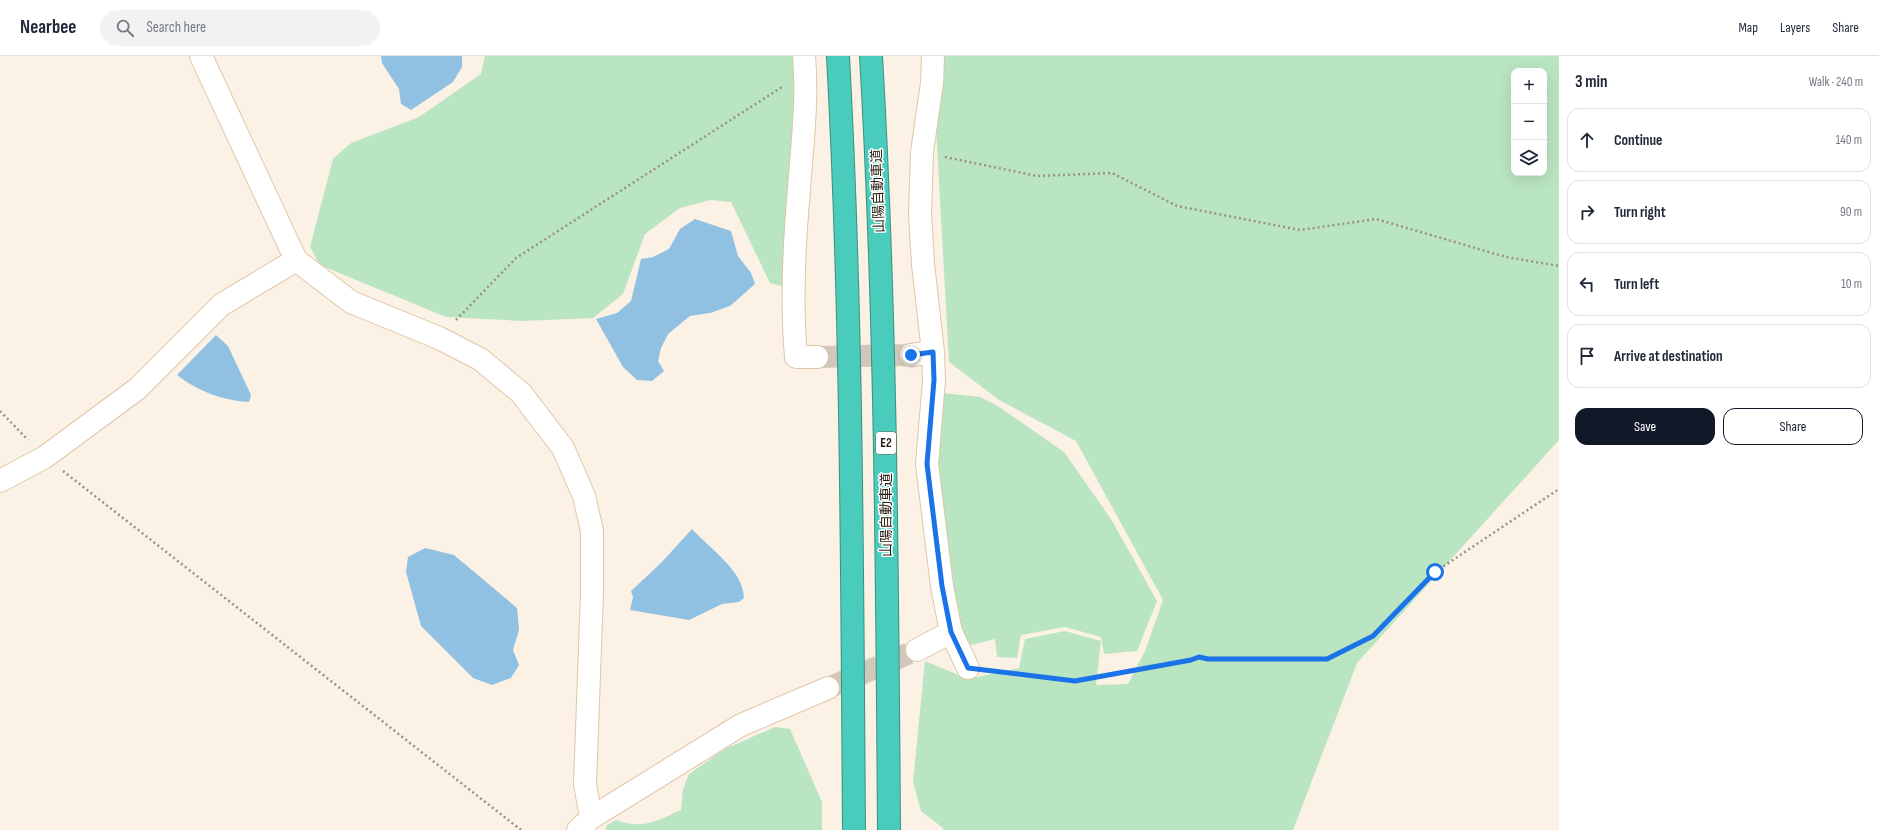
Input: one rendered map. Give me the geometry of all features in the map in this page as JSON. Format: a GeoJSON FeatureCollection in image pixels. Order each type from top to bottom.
{"type":"FeatureCollection","features":[{"type":"Feature","properties":{"kind":"highway"},"geometry":{"type":"LineString","coordinates":[[838,56],[852,436],[854,830]]}},
{"type":"Feature","properties":{"kind":"highway","name":"山陽自動車道"},"geometry":{"type":"LineString","coordinates":[[872,56],[886,434],[889,830]]}},
{"type":"Feature","properties":{"kind":"street"},"geometry":{"type":"LineString","coordinates":[[201,56],[296,260],[351,302],[439,338],[480,359],[521,393],[563,448],[584,496],[592,530],[592,593],[585,784],[585,824]]}},
{"type":"Feature","properties":{"kind":"street"},"geometry":{"type":"LineString","coordinates":[[933,56],[932,84],[922,152],[920,216],[923,264],[933,352],[934,380],[927,464],[942,586],[951,632],[968,668]]}},
{"type":"Feature","properties":{"kind":"street"},"geometry":{"type":"LineString","coordinates":[[805,64],[805,107],[797,212],[793,323],[796,357],[817,357]]}},
{"type":"Feature","properties":{"kind":"street"},"geometry":{"type":"LineString","coordinates":[[0,481],[44,457],[137,389],[221,305],[296,260]]}},
{"type":"Feature","properties":{"kind":"street"},"geometry":{"type":"LineString","coordinates":[[911,355],[933,352]]}},
{"type":"Feature","properties":{"kind":"street"},"geometry":{"type":"LineString","coordinates":[[917,650],[951,632]]}},
{"type":"Feature","properties":{"kind":"street"},"geometry":{"type":"LineString","coordinates":[[585,824],[741,725],[828,688]]}},
{"type":"Feature","properties":{"kind":"path"},"geometry":{"type":"LineString","coordinates":[[439,338],[516,258],[805,64]]}},
{"type":"Feature","properties":{"kind":"path"},"geometry":{"type":"LineString","coordinates":[[922,152],[1037,176],[1112,173],[1177,206],[1300,230],[1376,219],[1506,257],[1559,266]]}},
{"type":"Feature","properties":{"kind":"path"},"geometry":{"type":"LineString","coordinates":[[0,411],[44,457],[521,830]]}},
{"type":"Feature","properties":{"kind":"path"},"geometry":{"type":"LineString","coordinates":[[968,668],[1075,681],[1191,660],[1199,657],[1208,659],[1327,659],[1373,636],[1435,572],[1559,489]]}},
{"type":"Feature","properties":{"kind":"green space"},"geometry":{"type":"Polygon","coordinates":[[[485,56],[802,56],[784,287],[770,283],[731,202],[710,200],[680,208],[645,234],[623,294],[593,318],[522,321],[446,317],[320,265],[310,247],[333,159],[351,143],[419,117],[481,74],[485,56]]]}},
{"type":"Feature","properties":{"kind":"green space"},"geometry":{"type":"Polygon","coordinates":[[[932,56],[1559,56],[1559,440],[1357,663],[1293,830],[943,830],[943,828],[921,811],[913,782],[925,661],[968,679],[1019,668],[1025,639],[1065,631],[1101,641],[1096,685],[1128,684],[1145,651],[1163,600],[1076,441],[999,400],[949,362],[932,56]]]}},
{"type":"Feature","properties":{"kind":"green space"},"geometry":{"type":"Polygon","coordinates":[[[942,393],[980,397],[998,406],[1064,452],[1111,519],[1157,601],[1137,651],[1104,654],[1101,637],[1065,627],[1021,635],[1017,658],[997,657],[995,639],[964,647],[949,603],[933,461],[942,393]]]}},
{"type":"Feature","properties":{"kind":"green space"},"geometry":{"type":"Polygon","coordinates":[[[775,727],[790,729],[822,802],[822,830],[605,830],[607,825],[616,820],[634,824],[649,823],[681,810],[683,789],[689,774],[725,749],[775,727]]]}},
{"type":"Feature","properties":{"kind":"water"},"geometry":{"type":"Polygon","coordinates":[[[381,56],[462,56],[462,67],[453,82],[411,110],[401,104],[399,89],[382,63],[381,56]]]}},
{"type":"Feature","properties":{"kind":"water"},"geometry":{"type":"Polygon","coordinates":[[[695,219],[731,231],[738,256],[751,273],[755,284],[730,306],[710,313],[690,316],[668,334],[661,348],[658,361],[664,371],[652,381],[637,380],[623,367],[596,319],[617,313],[631,301],[641,259],[653,257],[669,249],[680,229],[695,219]]]}},
{"type":"Feature","properties":{"kind":"water"},"geometry":{"type":"Polygon","coordinates":[[[216,335],[228,346],[251,395],[249,402],[230,400],[211,394],[193,386],[177,375],[216,335]]]}},
{"type":"Feature","properties":{"kind":"water"},"geometry":{"type":"Polygon","coordinates":[[[692,529],[732,569],[738,578],[744,598],[739,602],[722,604],[689,620],[630,610],[633,597],[631,591],[661,563],[692,529]]]}},
{"type":"Feature","properties":{"kind":"water"},"geometry":{"type":"Polygon","coordinates":[[[425,548],[454,555],[517,608],[519,630],[513,650],[519,665],[511,678],[492,685],[473,678],[421,626],[406,572],[408,557],[425,548]]]}},
{"type":"Feature","properties":{"kind":"tunnel"},"geometry":{"type":"LineString","coordinates":[[817,357],[911,355]]}},
{"type":"Feature","properties":{"kind":"tunnel"},"geometry":{"type":"LineString","coordinates":[[828,688],[917,650]]}},
{"type":"Feature","properties":{"kind":"route"},"geometry":{"type":"LineString","coordinates":[[911,355],[933,352],[934,380],[927,464],[942,586],[951,632],[968,668],[1075,681],[1191,660],[1199,657],[1208,659],[1327,659],[1373,636],[1435,572]]}}]}
